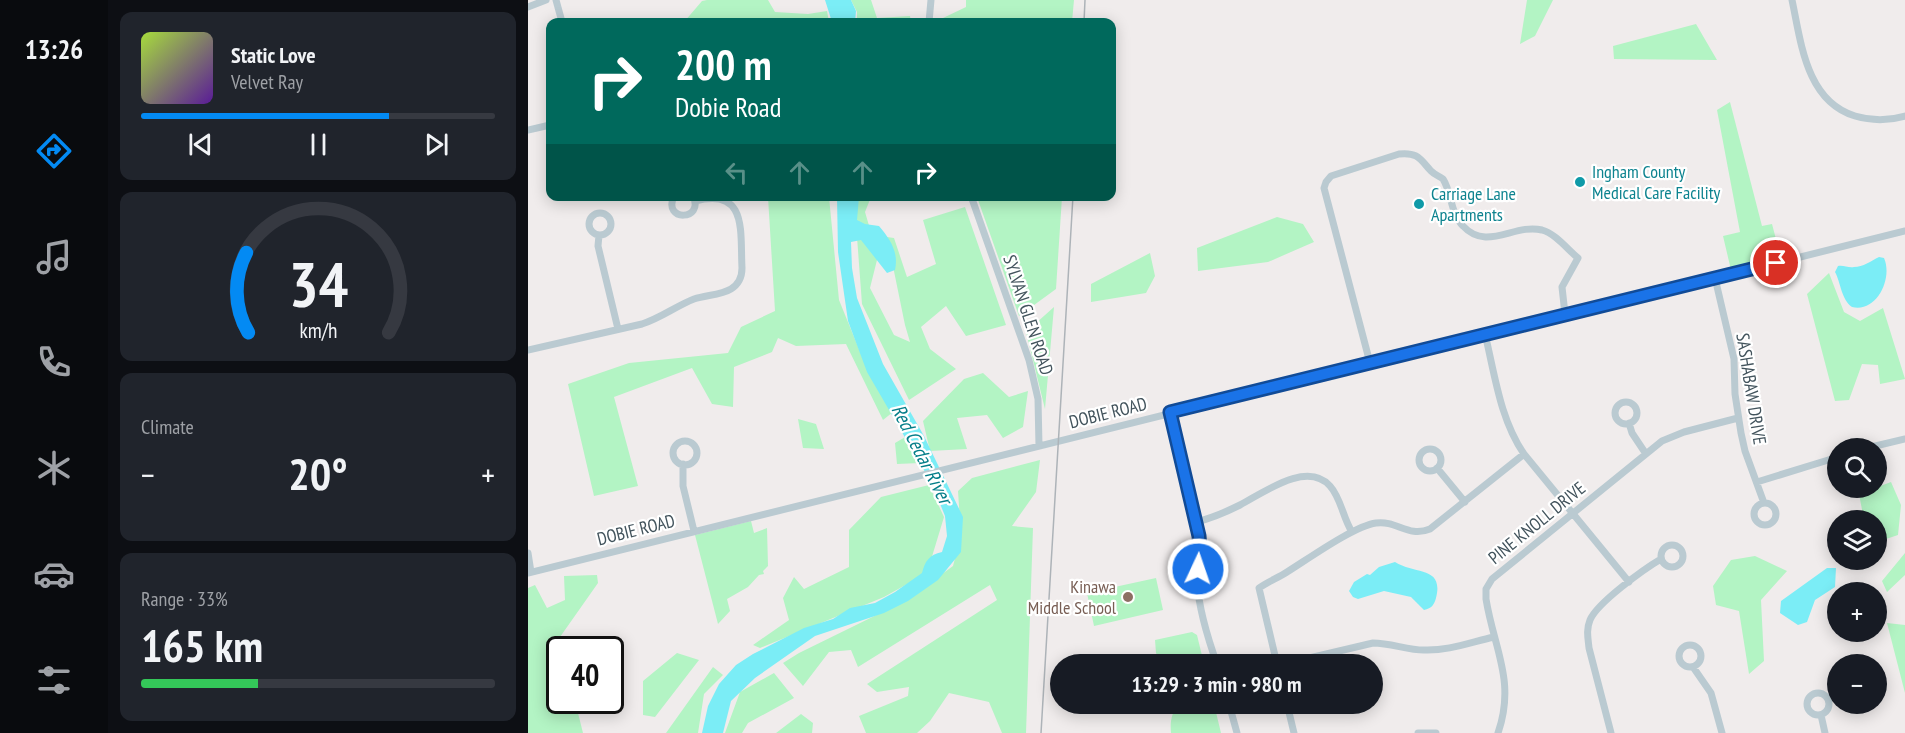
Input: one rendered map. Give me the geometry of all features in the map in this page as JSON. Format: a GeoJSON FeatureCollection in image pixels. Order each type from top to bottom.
{"type":"FeatureCollection","features":[{"type":"Feature","properties":{"kind":"street"},"geometry":{"type":"LineString","coordinates":[[528,7],[546,0]]}},
{"type":"Feature","properties":{"kind":"street"},"geometry":{"type":"LineString","coordinates":[[556,0],[561,18]]}},
{"type":"Feature","properties":{"kind":"street"},"geometry":{"type":"LineString","coordinates":[[929,18],[931,0]]}},
{"type":"Feature","properties":{"kind":"street"},"geometry":{"type":"LineString","coordinates":[[1792,0],[1810,75],[1822,94],[1845,112],[1877,120],[1905,116]]}},
{"type":"Feature","properties":{"kind":"street"},"geometry":{"type":"LineString","coordinates":[[528,130],[546,126]]}},
{"type":"Feature","properties":{"kind":"street"},"geometry":{"type":"LineString","coordinates":[[1370,363],[1324,188],[1330,176],[1399,154],[1420,158],[1432,172],[1442,177],[1457,218],[1471,232],[1491,238],[1530,229],[1538,230],[1550,234],[1578,258],[1563,287],[1565,314]]}},
{"type":"Feature","properties":{"kind":"street"},"geometry":{"type":"LineString","coordinates":[[673,201],[672,207],[680,215],[692,212],[695,207],[694,201]]}},
{"type":"Feature","properties":{"kind":"street"},"geometry":{"type":"LineString","coordinates":[[528,351],[652,321],[692,300],[729,290],[738,282],[742,268],[739,219],[735,208],[728,201]]}},
{"type":"Feature","properties":{"kind":"street","name":"SYLVAN GLEN ROAD"},"geometry":{"type":"LineString","coordinates":[[973,201],[1029,360],[1038,399],[1039,446]]}},
{"type":"Feature","properties":{"kind":"street","name":"DOBIE ROAD"},"geometry":{"type":"LineString","coordinates":[[530,572],[1905,231]]}},
{"type":"Feature","properties":{"kind":"street"},"geometry":{"type":"LineString","coordinates":[[599,235],[598,243],[618,329]]}},
{"type":"Feature","properties":{"kind":"street","name":"SASHABAW DRIVE"},"geometry":{"type":"LineString","coordinates":[[1714,278],[1734,359],[1738,418],[1745,451],[1764,503]]}},
{"type":"Feature","properties":{"kind":"street"},"geometry":{"type":"LineString","coordinates":[[1485,334],[1503,409],[1513,437],[1524,454],[1629,582]]}},
{"type":"Feature","properties":{"kind":"street"},"geometry":{"type":"LineString","coordinates":[[1170,412],[1196,522],[1200,550],[1198,593],[1214,654]]}},
{"type":"Feature","properties":{"kind":"street","name":"PINE KNOLL DRIVE"},"geometry":{"type":"LineString","coordinates":[[1498,733],[1506,705],[1506,688],[1486,599],[1486,589],[1492,579],[1646,454],[1672,436],[1738,418]]}},
{"type":"Feature","properties":{"kind":"street"},"geometry":{"type":"LineString","coordinates":[[1629,423],[1632,433],[1646,454]]}},
{"type":"Feature","properties":{"kind":"street"},"geometry":{"type":"LineString","coordinates":[[1887,443],[1905,439]]}},
{"type":"Feature","properties":{"kind":"street"},"geometry":{"type":"LineString","coordinates":[[1275,654],[1259,588],[1352,532],[1368,525],[1392,524],[1412,532],[1430,529],[1524,454]]}},
{"type":"Feature","properties":{"kind":"street"},"geometry":{"type":"LineString","coordinates":[[1757,482],[1827,460]]}},
{"type":"Feature","properties":{"kind":"street"},"geometry":{"type":"LineString","coordinates":[[683,464],[683,486],[694,531]]}},
{"type":"Feature","properties":{"kind":"street"},"geometry":{"type":"LineString","coordinates":[[1437,468],[1465,502]]}},
{"type":"Feature","properties":{"kind":"street"},"geometry":{"type":"LineString","coordinates":[[1196,522],[1222,514],[1292,478],[1311,476],[1328,483],[1334,490],[1352,532]]}},
{"type":"Feature","properties":{"kind":"street"},"geometry":{"type":"LineString","coordinates":[[528,553],[530,572]]}},
{"type":"Feature","properties":{"kind":"street"},"geometry":{"type":"LineString","coordinates":[[1611,733],[1589,648],[1588,628],[1594,612],[1629,582],[1661,559]]}},
{"type":"Feature","properties":{"kind":"street"},"geometry":{"type":"LineString","coordinates":[[1327,654],[1383,643],[1428,651],[1494,637]]}},
{"type":"Feature","properties":{"kind":"street"},"geometry":{"type":"LineString","coordinates":[[1693,667],[1712,693],[1722,733]]}},
{"type":"Feature","properties":{"kind":"street"},"geometry":{"type":"LineString","coordinates":[[1232,714],[1237,733]]}},
{"type":"Feature","properties":{"kind":"street"},"geometry":{"type":"LineString","coordinates":[[1289,714],[1294,733]]}},
{"type":"Feature","properties":{"kind":"street"},"geometry":{"type":"LineString","coordinates":[[1821,715],[1825,733]]}},
{"type":"Feature","properties":{"kind":"street"},"geometry":{"type":"LineString","coordinates":[[1418,733],[1437,733]]}},
{"type":"Feature","properties":{"kind":"green space"},"geometry":{"type":"Polygon","coordinates":[[[768,0],[775,12],[808,14],[827,11],[828,18],[687,18],[702,1],[768,0]]]}},
{"type":"Feature","properties":{"kind":"green space"},"geometry":{"type":"Polygon","coordinates":[[[851,0],[871,0],[877,18],[857,18],[857,12],[851,0]]]}},
{"type":"Feature","properties":{"kind":"green space"},"geometry":{"type":"Polygon","coordinates":[[[966,0],[1074,0],[1072,18],[943,18],[966,7],[966,0]]]}},
{"type":"Feature","properties":{"kind":"green space"},"geometry":{"type":"Polygon","coordinates":[[[1527,0],[1553,0],[1535,36],[1520,44],[1527,0]]]}},
{"type":"Feature","properties":{"kind":"green space"},"geometry":{"type":"Polygon","coordinates":[[[910,16],[910,18],[877,18],[910,16]]]}},
{"type":"Feature","properties":{"kind":"green space"},"geometry":{"type":"Polygon","coordinates":[[[1696,24],[1717,60],[1614,59],[1613,46],[1696,24]]]}},
{"type":"Feature","properties":{"kind":"green space"},"geometry":{"type":"Polygon","coordinates":[[[1730,102],[1762,226],[1772,224],[1781,258],[1731,270],[1723,236],[1740,232],[1717,110],[1730,102]]]}},
{"type":"Feature","properties":{"kind":"green space"},"geometry":{"type":"Polygon","coordinates":[[[768,201],[829,201],[839,300],[865,364],[893,412],[883,420],[846,344],[796,346],[778,338],[772,352],[734,367],[733,407],[712,404],[692,368],[614,397],[638,486],[594,496],[568,384],[629,363],[728,353],[741,327],[775,311],[768,201]]]}},
{"type":"Feature","properties":{"kind":"green space"},"geometry":{"type":"Polygon","coordinates":[[[854,201],[869,201],[865,212],[878,256],[870,288],[894,335],[910,342],[887,237],[894,238],[907,277],[936,264],[923,220],[965,207],[1006,325],[966,336],[946,306],[921,327],[930,349],[956,369],[909,400],[862,304],[854,201]]]}},
{"type":"Feature","properties":{"kind":"green space"},"geometry":{"type":"Polygon","coordinates":[[[978,201],[1062,201],[1056,289],[1019,316],[978,201]]]}},
{"type":"Feature","properties":{"kind":"green space"},"geometry":{"type":"Polygon","coordinates":[[[1277,217],[1303,224],[1314,242],[1268,262],[1198,271],[1197,248],[1277,217]]]}},
{"type":"Feature","properties":{"kind":"green space"},"geometry":{"type":"Polygon","coordinates":[[[1150,253],[1155,276],[1146,293],[1091,302],[1091,284],[1150,253]]]}},
{"type":"Feature","properties":{"kind":"green space"},"geometry":{"type":"Polygon","coordinates":[[[1829,273],[1844,312],[1860,321],[1883,308],[1905,379],[1880,384],[1878,365],[1862,364],[1849,400],[1835,401],[1807,294],[1829,273]]]}},
{"type":"Feature","properties":{"kind":"green space"},"geometry":{"type":"Polygon","coordinates":[[[1054,307],[1045,409],[1026,332],[1054,307]]]}},
{"type":"Feature","properties":{"kind":"green space"},"geometry":{"type":"Polygon","coordinates":[[[983,373],[1009,397],[1028,391],[1023,427],[1003,438],[987,415],[957,418],[967,449],[930,451],[923,421],[964,379],[983,373]]]}},
{"type":"Feature","properties":{"kind":"green space"},"geometry":{"type":"Polygon","coordinates":[[[798,419],[816,424],[824,449],[803,448],[798,419]]]}},
{"type":"Feature","properties":{"kind":"green space"},"geometry":{"type":"Polygon","coordinates":[[[907,436],[920,463],[897,464],[895,443],[907,436]]]}},
{"type":"Feature","properties":{"kind":"green space"},"geometry":{"type":"Polygon","coordinates":[[[1040,460],[1036,492],[1012,526],[1033,528],[1026,733],[1002,733],[989,702],[949,693],[930,721],[917,733],[866,733],[859,716],[908,696],[909,687],[877,692],[867,684],[997,600],[990,585],[858,667],[851,650],[829,652],[803,686],[783,663],[905,601],[953,566],[961,536],[958,491],[972,478],[1040,460]]]}},
{"type":"Feature","properties":{"kind":"green space"},"geometry":{"type":"Polygon","coordinates":[[[1891,482],[1901,505],[1898,535],[1887,539],[1887,510],[1862,510],[1860,498],[1887,498],[1887,484],[1891,482]]]}},
{"type":"Feature","properties":{"kind":"green space"},"geometry":{"type":"Polygon","coordinates":[[[929,485],[944,517],[927,573],[884,597],[760,648],[753,645],[789,620],[783,598],[794,577],[804,589],[849,567],[849,530],[881,497],[929,485]]]}},
{"type":"Feature","properties":{"kind":"green space"},"geometry":{"type":"Polygon","coordinates":[[[751,521],[754,533],[767,528],[768,566],[763,571],[764,574],[759,575],[748,587],[727,599],[730,611],[718,624],[695,535],[751,521]]]}},
{"type":"Feature","properties":{"kind":"green space"},"geometry":{"type":"Polygon","coordinates":[[[1905,553],[1905,575],[1887,592],[1887,582],[1882,581],[1905,553]]]}},
{"type":"Feature","properties":{"kind":"green space"},"geometry":{"type":"Polygon","coordinates":[[[1755,556],[1787,571],[1761,600],[1764,661],[1749,674],[1739,611],[1716,605],[1713,586],[1731,560],[1755,556]]]}},
{"type":"Feature","properties":{"kind":"green space"},"geometry":{"type":"Polygon","coordinates":[[[597,575],[598,583],[561,636],[546,636],[546,714],[578,714],[583,733],[528,733],[528,588],[535,585],[547,608],[565,600],[564,576],[597,575]]]}},
{"type":"Feature","properties":{"kind":"green space"},"geometry":{"type":"Polygon","coordinates":[[[1156,578],[1163,610],[1094,626],[1087,593],[1156,578]]]}},
{"type":"Feature","properties":{"kind":"green space"},"geometry":{"type":"Polygon","coordinates":[[[1887,623],[1905,625],[1905,693],[1887,623]]]}},
{"type":"Feature","properties":{"kind":"green space"},"geometry":{"type":"Polygon","coordinates":[[[1192,632],[1197,635],[1202,654],[1157,654],[1155,640],[1192,632]]]}},
{"type":"Feature","properties":{"kind":"green space"},"geometry":{"type":"Polygon","coordinates":[[[677,653],[699,660],[655,717],[643,715],[643,681],[677,653]]]}},
{"type":"Feature","properties":{"kind":"green space"},"geometry":{"type":"Polygon","coordinates":[[[713,667],[723,675],[704,694],[698,733],[666,733],[713,667]]]}},
{"type":"Feature","properties":{"kind":"green space"},"geometry":{"type":"Polygon","coordinates":[[[774,673],[794,698],[748,723],[742,733],[725,733],[740,692],[774,673]]]}},
{"type":"Feature","properties":{"kind":"green space"},"geometry":{"type":"Polygon","coordinates":[[[801,714],[813,723],[812,733],[776,733],[801,714]]]}},
{"type":"Feature","properties":{"kind":"green space"},"geometry":{"type":"Polygon","coordinates":[[[1173,714],[1216,714],[1221,733],[1171,733],[1173,714]]]}},
{"type":"Feature","properties":{"kind":"water"},"geometry":{"type":"Polygon","coordinates":[[[825,0],[851,0],[856,11],[855,18],[831,18],[825,0]]]}},
{"type":"Feature","properties":{"kind":"water","name":"Red Cedar River"},"geometry":{"type":"Polygon","coordinates":[[[837,201],[859,201],[857,220],[879,226],[890,241],[895,252],[896,263],[895,270],[887,273],[861,240],[851,242],[857,298],[883,364],[924,436],[963,517],[961,552],[938,580],[908,601],[884,613],[815,636],[755,678],[731,701],[723,733],[702,733],[708,706],[719,684],[736,665],[804,628],[833,619],[850,608],[875,603],[895,592],[922,573],[926,562],[931,557],[942,552],[947,536],[945,516],[932,484],[867,372],[848,321],[838,252],[837,201]]]}},
{"type":"Feature","properties":{"kind":"water"},"geometry":{"type":"Polygon","coordinates":[[[1879,257],[1884,258],[1886,266],[1881,292],[1869,305],[1852,307],[1843,295],[1835,272],[1838,266],[1857,267],[1879,257]]]}},
{"type":"Feature","properties":{"kind":"water"},"geometry":{"type":"Polygon","coordinates":[[[1395,562],[1426,573],[1436,581],[1436,598],[1431,607],[1424,610],[1411,597],[1384,591],[1358,599],[1353,597],[1349,591],[1354,582],[1367,574],[1370,575],[1379,567],[1395,562]]]}},
{"type":"Feature","properties":{"kind":"water"},"geometry":{"type":"Polygon","coordinates":[[[1827,568],[1827,570],[1836,570],[1835,582],[1827,582],[1827,592],[1815,600],[1807,622],[1798,625],[1780,613],[1781,601],[1827,568]]]}},
{"type":"Feature","properties":{"kind":"railway"},"geometry":{"type":"LineString","coordinates":[[1084,18],[1085,0]]}},
{"type":"Feature","properties":{"kind":"railway"},"geometry":{"type":"LineString","coordinates":[[1041,733],[1073,201]]}},
{"type":"Feature","properties":{"kind":"place","name":"Ingham County Medical Care Facility"},"geometry":{"type":"Point","coordinates":[1580,182]}},
{"type":"Feature","properties":{"kind":"place","name":"Carriage Lane Apartments"},"geometry":{"type":"Point","coordinates":[1419,204]}},
{"type":"Feature","properties":{"kind":"place","name":"Kinawa Middle School"},"geometry":{"type":"Point","coordinates":[1128,597]}},
{"type":"Feature","properties":{"kind":"route"},"geometry":{"type":"LineString","coordinates":[[1198,569],[1199,536],[1170,412],[1776,263]]}}]}
